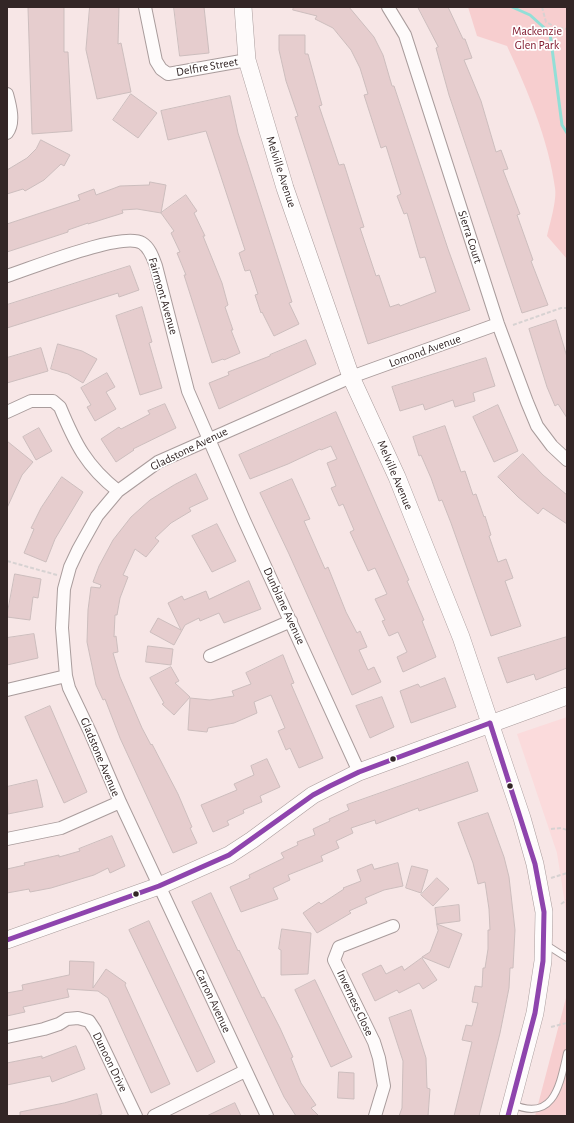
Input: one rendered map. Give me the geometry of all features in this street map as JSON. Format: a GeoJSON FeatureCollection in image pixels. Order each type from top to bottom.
{"type":"FeatureCollection","features":[{"type":"Feature","properties":{"kind":"street","name":"Delfire Street"},"geometry":{"type":"LineString","coordinates":[[144,7],[156,62],[160,69],[168,74],[247,60]]}},
{"type":"Feature","properties":{"kind":"street","name":"Melville Avenue"},"geometry":{"type":"LineString","coordinates":[[243,7],[247,60],[285,188],[351,377],[400,484],[461,637],[522,818],[535,864],[544,912],[543,961],[535,1013],[509,1109]]}},
{"type":"Feature","properties":{"kind":"street","name":"Sierra Court"},"geometry":{"type":"LineString","coordinates":[[388,7],[405,35],[498,324],[537,426],[552,446],[567,460]]}},
{"type":"Feature","properties":{"kind":"street"},"geometry":{"type":"LineString","coordinates":[[7,94],[10,106],[11,124],[7,133]]}},
{"type":"Feature","properties":{"kind":"street","name":"Fairmont Avenue"},"geometry":{"type":"LineString","coordinates":[[7,276],[110,241],[130,240],[142,242],[149,250],[156,266],[188,391],[209,439]]}},
{"type":"Feature","properties":{"kind":"street","name":"Lomond Avenue"},"geometry":{"type":"LineString","coordinates":[[351,377],[498,324]]}},
{"type":"Feature","properties":{"kind":"street","name":"Gladstone Avenue"},"geometry":{"type":"LineString","coordinates":[[159,886],[69,688],[66,676],[62,628],[64,589],[70,567],[98,516],[118,491],[158,462],[351,377]]}},
{"type":"Feature","properties":{"kind":"street"},"geometry":{"type":"LineString","coordinates":[[7,412],[31,401],[53,401],[60,407],[84,457],[98,476],[118,491]]}},
{"type":"Feature","properties":{"kind":"street","name":"Dunblane Avenue"},"geometry":{"type":"LineString","coordinates":[[209,439],[244,520],[360,772]]}},
{"type":"Feature","properties":{"kind":"street"},"geometry":{"type":"LineString","coordinates":[[210,656],[291,622]]}},
{"type":"Feature","properties":{"kind":"street"},"geometry":{"type":"LineString","coordinates":[[7,690],[66,676]]}},
{"type":"Feature","properties":{"kind":"street"},"geometry":{"type":"LineString","coordinates":[[7,940],[159,886],[229,855],[313,795],[360,772],[567,696]]}},
{"type":"Feature","properties":{"kind":"street"},"geometry":{"type":"LineString","coordinates":[[7,839],[60,828],[120,802]]}},
{"type":"Feature","properties":{"kind":"street","name":"Carron Avenue"},"geometry":{"type":"LineString","coordinates":[[159,886],[267,1116]]}},
{"type":"Feature","properties":{"kind":"street","name":"Inverness Close"},"geometry":{"type":"LineString","coordinates":[[375,1116],[384,1086],[374,1042],[334,960],[339,947],[394,926]]}},
{"type":"Feature","properties":{"kind":"street","name":"Dunoon Drive"},"geometry":{"type":"LineString","coordinates":[[7,1037],[44,1029],[59,1024],[67,1019],[78,1018],[89,1021],[95,1030],[136,1116]]}},
{"type":"Feature","properties":{"kind":"street"},"geometry":{"type":"LineString","coordinates":[[154,1116],[245,1071]]}},
{"type":"Feature","properties":{"kind":"lane"},"geometry":{"type":"LineString","coordinates":[[543,943],[567,958]]}},
{"type":"Feature","properties":{"kind":"lane","name":"Melville Avenue"},"geometry":{"type":"LineString","coordinates":[[509,1109],[536,1112],[549,1106],[557,1094],[567,1053]]}},
{"type":"Feature","properties":{"kind":"path"},"geometry":{"type":"LineString","coordinates":[[542,7],[546,22],[557,28],[567,29]]}},
{"type":"Feature","properties":{"kind":"path"},"geometry":{"type":"LineString","coordinates":[[513,325],[561,308],[567,308]]}},
{"type":"Feature","properties":{"kind":"path"},"geometry":{"type":"LineString","coordinates":[[7,561],[57,575]]}},
{"type":"Feature","properties":{"kind":"path"},"geometry":{"type":"LineString","coordinates":[[552,829],[561,828],[567,830]]}},
{"type":"Feature","properties":{"kind":"path"},"geometry":{"type":"LineString","coordinates":[[538,881],[567,873]]}},
{"type":"Feature","properties":{"kind":"path"},"geometry":{"type":"LineString","coordinates":[[561,904],[567,900]]}},
{"type":"Feature","properties":{"kind":"path"},"geometry":{"type":"LineString","coordinates":[[551,1027],[567,1022]]}},
{"type":"Feature","properties":{"kind":"shaded area"},"geometry":{"type":"Polygon","coordinates":[[[567,717],[567,917],[557,853],[517,734],[567,717]]]}},
{"type":"Feature","properties":{"kind":"green space","name":"Mackenzie Glen Park"},"geometry":{"type":"Polygon","coordinates":[[[468,7],[567,7],[567,259],[547,236],[554,205],[555,188],[548,152],[529,97],[507,46],[477,36],[468,7]]]}},
{"type":"Feature","properties":{"kind":"green space"},"geometry":{"type":"Polygon","coordinates":[[[567,974],[567,1116],[535,1116],[566,998],[567,974]]]}},
{"type":"Feature","properties":{"kind":"building"},"geometry":{"type":"Polygon","coordinates":[[[64,7],[64,52],[68,52],[72,131],[32,134],[28,8],[64,7]]]}},
{"type":"Feature","properties":{"kind":"building"},"geometry":{"type":"Polygon","coordinates":[[[90,7],[119,7],[118,44],[121,43],[131,92],[97,99],[86,50],[90,7]]]}},
{"type":"Feature","properties":{"kind":"building"},"geometry":{"type":"Polygon","coordinates":[[[174,7],[204,7],[209,53],[180,56],[174,7]]]}},
{"type":"Feature","properties":{"kind":"building"},"geometry":{"type":"Polygon","coordinates":[[[294,7],[349,7],[374,37],[383,55],[392,86],[394,86],[448,249],[470,310],[368,344],[295,117],[298,116],[286,81],[279,50],[279,35],[305,35],[305,54],[308,54],[322,105],[319,106],[339,165],[344,164],[364,227],[360,228],[376,276],[379,275],[390,307],[399,304],[400,306],[436,292],[425,257],[420,258],[407,213],[404,214],[397,196],[401,194],[386,146],[381,148],[364,95],[368,94],[360,68],[351,50],[333,28],[315,19],[317,16],[293,10],[294,7]]]}},
{"type":"Feature","properties":{"kind":"building"},"geometry":{"type":"Polygon","coordinates":[[[418,7],[448,7],[463,39],[465,39],[472,58],[464,60],[481,101],[496,152],[501,150],[508,169],[503,170],[520,214],[517,215],[533,260],[531,261],[548,305],[522,313],[449,95],[436,48],[438,47],[418,7]]]}},
{"type":"Feature","properties":{"kind":"building"},"geometry":{"type":"Polygon","coordinates":[[[131,94],[157,113],[138,138],[113,120],[131,94]]]}},
{"type":"Feature","properties":{"kind":"building"},"geometry":{"type":"Polygon","coordinates":[[[230,96],[238,133],[292,302],[289,303],[299,324],[274,336],[262,312],[261,313],[255,295],[258,294],[250,270],[245,271],[239,253],[245,250],[206,131],[168,140],[161,111],[230,96]]]}},
{"type":"Feature","properties":{"kind":"building"},"geometry":{"type":"Polygon","coordinates":[[[41,140],[70,155],[64,166],[61,164],[44,180],[25,191],[23,189],[7,194],[7,170],[27,158],[36,149],[41,140]]]}},
{"type":"Feature","properties":{"kind":"building"},"geometry":{"type":"Polygon","coordinates":[[[150,182],[166,185],[161,213],[137,209],[122,210],[123,213],[88,223],[68,230],[68,232],[7,252],[7,224],[80,200],[78,195],[94,189],[96,195],[120,186],[149,185],[150,182]]]}},
{"type":"Feature","properties":{"kind":"building"},"geometry":{"type":"Polygon","coordinates":[[[186,195],[197,211],[194,213],[205,236],[203,236],[222,283],[228,305],[225,307],[233,330],[231,330],[240,353],[224,360],[223,359],[212,363],[184,275],[186,275],[177,253],[180,252],[171,233],[174,231],[161,213],[186,195]]]}},
{"type":"Feature","properties":{"kind":"building"},"geometry":{"type":"Polygon","coordinates":[[[130,266],[139,290],[119,297],[118,293],[7,328],[7,305],[130,266]]]}},
{"type":"Feature","properties":{"kind":"building"},"geometry":{"type":"Polygon","coordinates":[[[142,307],[152,342],[149,343],[162,388],[140,395],[116,316],[142,307]]]}},
{"type":"Feature","properties":{"kind":"building"},"geometry":{"type":"Polygon","coordinates":[[[556,320],[567,357],[567,418],[558,404],[555,406],[547,387],[529,329],[556,320]]]}},
{"type":"Feature","properties":{"kind":"building"},"geometry":{"type":"Polygon","coordinates":[[[306,340],[316,364],[219,409],[209,383],[229,375],[228,372],[306,340]]]}},
{"type":"Feature","properties":{"kind":"building"},"geometry":{"type":"Polygon","coordinates":[[[58,344],[82,351],[97,359],[83,383],[68,374],[51,369],[58,344]]]}},
{"type":"Feature","properties":{"kind":"building"},"geometry":{"type":"Polygon","coordinates":[[[41,348],[48,371],[7,383],[7,358],[41,348]]]}},
{"type":"Feature","properties":{"kind":"building"},"geometry":{"type":"Polygon","coordinates":[[[486,358],[495,386],[473,393],[475,401],[455,407],[453,400],[425,410],[423,404],[400,411],[392,387],[486,358]]]}},
{"type":"Feature","properties":{"kind":"building"},"geometry":{"type":"Polygon","coordinates":[[[107,373],[115,387],[106,392],[116,409],[95,421],[87,407],[91,405],[81,388],[107,373]]]}},
{"type":"Feature","properties":{"kind":"building"},"geometry":{"type":"Polygon","coordinates":[[[165,404],[176,428],[133,449],[134,450],[116,462],[101,439],[119,427],[121,429],[150,414],[148,411],[165,404]]]}},
{"type":"Feature","properties":{"kind":"building"},"geometry":{"type":"Polygon","coordinates":[[[498,405],[518,451],[494,462],[473,417],[498,405]]]}},
{"type":"Feature","properties":{"kind":"building"},"geometry":{"type":"Polygon","coordinates":[[[336,412],[409,580],[407,581],[424,620],[422,621],[436,657],[403,672],[397,657],[407,652],[398,632],[389,636],[382,621],[385,620],[375,599],[387,594],[375,568],[368,571],[350,532],[354,530],[343,504],[339,506],[331,488],[336,486],[327,463],[337,459],[331,446],[321,450],[320,449],[250,479],[239,455],[336,412]]]}},
{"type":"Feature","properties":{"kind":"building"},"geometry":{"type":"Polygon","coordinates":[[[445,426],[461,472],[465,471],[473,495],[476,494],[484,517],[485,516],[491,535],[489,536],[498,562],[506,559],[513,578],[505,581],[521,626],[491,636],[442,500],[439,501],[421,455],[419,456],[413,437],[445,426]]]}},
{"type":"Feature","properties":{"kind":"building"},"geometry":{"type":"Polygon","coordinates":[[[39,428],[52,451],[36,460],[23,437],[39,428]]]}},
{"type":"Feature","properties":{"kind":"building"},"geometry":{"type":"Polygon","coordinates":[[[7,441],[33,462],[22,475],[7,508],[7,441]]]}},
{"type":"Feature","properties":{"kind":"building"},"geometry":{"type":"Polygon","coordinates":[[[523,454],[543,475],[567,495],[567,524],[543,508],[538,514],[498,477],[523,454]]]}},
{"type":"Feature","properties":{"kind":"building"},"geometry":{"type":"Polygon","coordinates":[[[196,474],[208,499],[189,508],[191,511],[171,523],[155,538],[159,541],[146,557],[135,549],[123,575],[128,577],[120,598],[117,615],[115,615],[114,637],[116,636],[118,652],[113,653],[120,677],[142,728],[178,794],[197,843],[173,853],[120,738],[105,699],[103,700],[96,685],[87,642],[88,610],[91,587],[100,588],[101,585],[93,582],[99,566],[113,540],[131,517],[150,500],[174,485],[196,474]]]}},
{"type":"Feature","properties":{"kind":"building"},"geometry":{"type":"Polygon","coordinates":[[[62,477],[83,492],[55,539],[46,562],[24,553],[34,529],[31,528],[41,508],[62,477]]]}},
{"type":"Feature","properties":{"kind":"building"},"geometry":{"type":"Polygon","coordinates":[[[292,479],[310,519],[304,521],[325,569],[328,567],[346,612],[357,633],[360,631],[367,647],[359,650],[368,670],[374,667],[381,682],[352,695],[260,493],[292,479]]]}},
{"type":"Feature","properties":{"kind":"building"},"geometry":{"type":"Polygon","coordinates":[[[217,524],[236,561],[212,572],[192,536],[217,524]]]}},
{"type":"Feature","properties":{"kind":"building"},"geometry":{"type":"Polygon","coordinates":[[[15,574],[41,579],[38,598],[33,597],[30,620],[7,617],[15,574]]]}},
{"type":"Feature","properties":{"kind":"building"},"geometry":{"type":"Polygon","coordinates":[[[249,581],[261,609],[224,623],[219,613],[200,621],[199,618],[185,625],[174,645],[150,632],[158,618],[181,630],[168,603],[182,596],[184,600],[206,591],[209,599],[249,581]]]}},
{"type":"Feature","properties":{"kind":"building"},"geometry":{"type":"Polygon","coordinates":[[[34,634],[38,658],[7,665],[7,638],[34,634]]]}},
{"type":"Feature","properties":{"kind":"building"},"geometry":{"type":"Polygon","coordinates":[[[567,637],[567,668],[536,680],[534,674],[507,683],[498,658],[567,637]]]}},
{"type":"Feature","properties":{"kind":"building"},"geometry":{"type":"Polygon","coordinates":[[[148,646],[173,649],[171,665],[146,662],[148,646]]]}},
{"type":"Feature","properties":{"kind":"building"},"geometry":{"type":"Polygon","coordinates":[[[283,655],[294,683],[291,684],[323,758],[299,768],[290,748],[286,750],[278,731],[285,728],[271,695],[254,702],[257,713],[234,723],[208,728],[207,732],[188,730],[190,698],[210,700],[234,696],[232,691],[251,684],[246,673],[283,655]]]}},
{"type":"Feature","properties":{"kind":"building"},"geometry":{"type":"Polygon","coordinates":[[[171,667],[179,681],[175,683],[190,697],[174,715],[162,704],[164,703],[150,678],[171,667]]]}},
{"type":"Feature","properties":{"kind":"building"},"geometry":{"type":"Polygon","coordinates":[[[445,678],[456,707],[411,723],[400,691],[418,684],[420,687],[445,678]]]}},
{"type":"Feature","properties":{"kind":"building"},"geometry":{"type":"Polygon","coordinates":[[[382,697],[394,727],[370,738],[356,706],[382,697]]]}},
{"type":"Feature","properties":{"kind":"building"},"geometry":{"type":"Polygon","coordinates":[[[50,706],[87,792],[64,803],[25,717],[50,706]]]}},
{"type":"Feature","properties":{"kind":"building"},"geometry":{"type":"Polygon","coordinates":[[[267,759],[280,787],[260,796],[262,802],[243,810],[244,813],[227,821],[229,825],[213,832],[201,805],[237,790],[234,784],[254,775],[251,766],[267,759]]]}},
{"type":"Feature","properties":{"kind":"building"},"geometry":{"type":"Polygon","coordinates":[[[468,762],[478,791],[419,811],[418,808],[376,824],[375,820],[351,828],[353,833],[336,841],[339,848],[321,856],[323,861],[288,875],[290,880],[273,888],[278,899],[241,912],[230,887],[250,878],[249,875],[284,858],[281,853],[298,845],[297,842],[315,835],[313,829],[330,821],[329,819],[349,810],[347,805],[468,762]]]}},
{"type":"Feature","properties":{"kind":"building"},"geometry":{"type":"Polygon","coordinates":[[[37,780],[43,807],[8,814],[7,787],[37,780]]]}},
{"type":"Feature","properties":{"kind":"building"},"geometry":{"type":"Polygon","coordinates":[[[488,813],[504,857],[509,877],[515,930],[513,968],[510,968],[509,988],[500,1033],[479,1116],[454,1116],[472,1042],[462,1040],[466,1025],[472,1026],[478,1003],[472,1002],[475,986],[482,987],[483,968],[485,968],[488,949],[488,930],[490,930],[485,882],[478,884],[473,863],[458,823],[488,813]]]}},
{"type":"Feature","properties":{"kind":"building"},"geometry":{"type":"Polygon","coordinates":[[[112,836],[125,866],[110,873],[108,868],[94,875],[51,888],[30,892],[29,889],[7,893],[7,869],[25,865],[24,863],[59,855],[59,857],[80,851],[79,849],[112,836]]]}},
{"type":"Feature","properties":{"kind":"building"},"geometry":{"type":"Polygon","coordinates":[[[398,863],[403,886],[384,890],[365,898],[367,903],[349,911],[351,913],[317,933],[303,913],[319,902],[321,904],[344,889],[343,888],[361,881],[357,870],[372,864],[374,869],[398,863]]]}},
{"type":"Feature","properties":{"kind":"building"},"geometry":{"type":"Polygon","coordinates":[[[412,866],[428,870],[421,893],[406,888],[412,866]]]}},
{"type":"Feature","properties":{"kind":"building"},"geometry":{"type":"Polygon","coordinates":[[[437,878],[449,889],[433,906],[421,895],[437,878]]]}},
{"type":"Feature","properties":{"kind":"building"},"geometry":{"type":"Polygon","coordinates":[[[211,893],[262,998],[264,997],[280,1028],[293,1057],[291,1058],[301,1083],[316,1105],[311,1108],[319,1116],[296,1116],[284,1097],[192,902],[211,893]]]}},
{"type":"Feature","properties":{"kind":"building"},"geometry":{"type":"Polygon","coordinates":[[[459,905],[460,921],[437,924],[435,908],[459,905]]]}},
{"type":"Feature","properties":{"kind":"building"},"geometry":{"type":"Polygon","coordinates":[[[149,921],[215,1062],[197,1072],[129,930],[149,921]]]}},
{"type":"Feature","properties":{"kind":"building"},"geometry":{"type":"Polygon","coordinates":[[[437,924],[462,934],[449,968],[422,957],[430,952],[438,931],[437,924]]]}},
{"type":"Feature","properties":{"kind":"building"},"geometry":{"type":"Polygon","coordinates":[[[282,929],[311,933],[308,974],[281,975],[281,950],[279,949],[282,929]]]}},
{"type":"Feature","properties":{"kind":"building"},"geometry":{"type":"Polygon","coordinates":[[[422,958],[437,980],[423,989],[419,983],[399,993],[397,990],[375,1001],[362,974],[381,965],[386,974],[402,966],[404,970],[422,958]]]}},
{"type":"Feature","properties":{"kind":"building"},"geometry":{"type":"Polygon","coordinates":[[[70,961],[94,962],[93,988],[106,969],[126,983],[125,985],[170,1084],[151,1093],[108,998],[98,991],[67,989],[69,997],[23,1007],[25,1012],[7,1016],[7,993],[23,990],[22,985],[69,975],[70,961]]]}},
{"type":"Feature","properties":{"kind":"building"},"geometry":{"type":"Polygon","coordinates":[[[315,980],[352,1057],[331,1067],[295,990],[315,980]]]}},
{"type":"Feature","properties":{"kind":"building"},"geometry":{"type":"Polygon","coordinates":[[[411,1010],[426,1058],[427,1088],[430,1089],[428,1116],[399,1116],[402,1108],[403,1061],[389,1018],[411,1010]]]}},
{"type":"Feature","properties":{"kind":"building"},"geometry":{"type":"Polygon","coordinates":[[[76,1046],[85,1069],[52,1082],[50,1076],[7,1085],[7,1063],[42,1056],[42,1058],[76,1046]]]}},
{"type":"Feature","properties":{"kind":"building"},"geometry":{"type":"Polygon","coordinates":[[[339,1072],[354,1073],[354,1099],[338,1098],[339,1072]]]}},
{"type":"Feature","properties":{"kind":"building"},"geometry":{"type":"Polygon","coordinates":[[[97,1094],[102,1114],[96,1116],[20,1116],[20,1112],[64,1103],[97,1094]]]}},
{"type":"Feature","properties":{"kind":"building"},"geometry":{"type":"Polygon","coordinates":[[[235,1103],[241,1116],[207,1116],[235,1103]]]}},
{"type":"Feature","properties":{"kind":"waterway"},"geometry":{"type":"LineString","coordinates":[[512,7],[530,15],[550,33],[562,125],[567,133]]}},
{"type":"Feature","properties":{"kind":"transit line"},"geometry":{"type":"LineString","coordinates":[[490,723],[535,864],[544,912],[543,961],[535,1013],[508,1116]]}},
{"type":"Feature","properties":{"kind":"transit line"},"geometry":{"type":"LineString","coordinates":[[7,940],[159,886],[229,855],[313,795],[330,786],[359,772],[490,723]]}}]}
